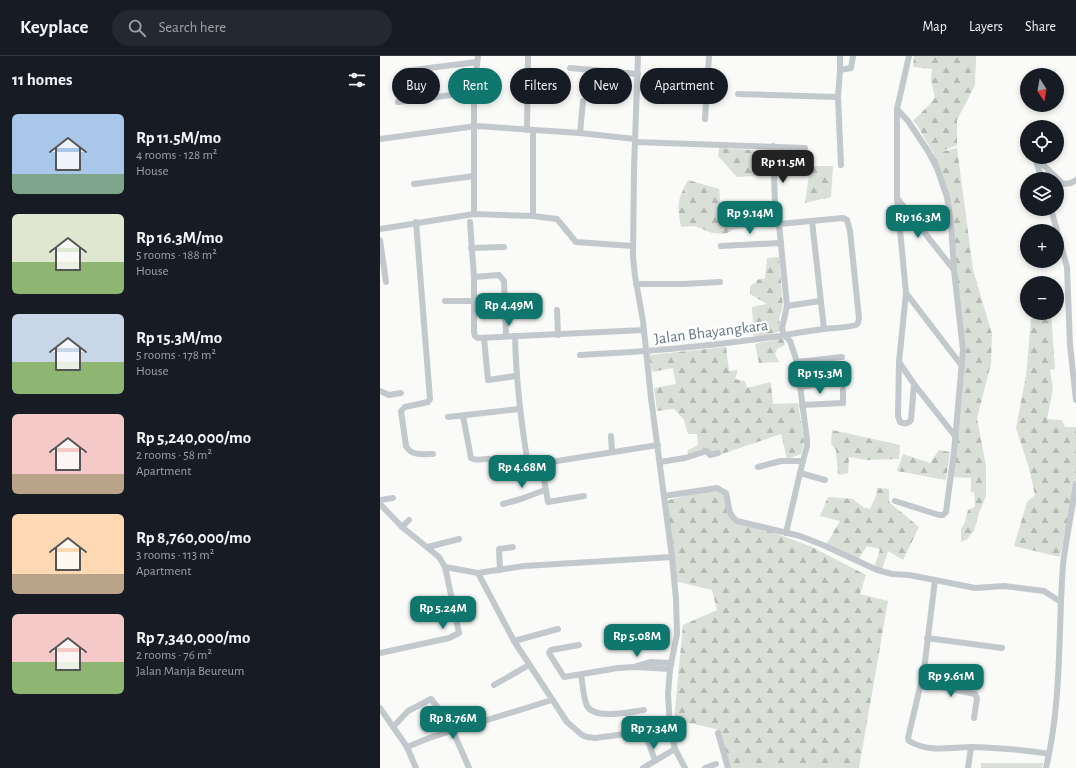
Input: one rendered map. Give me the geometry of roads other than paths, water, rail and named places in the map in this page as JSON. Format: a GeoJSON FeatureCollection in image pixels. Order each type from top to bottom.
{"type":"FeatureCollection","features":[{"type":"Feature","properties":{"kind":"street"},"geometry":{"type":"LineString","coordinates":[[528,56],[533,216]]}},
{"type":"Feature","properties":{"kind":"street"},"geometry":{"type":"LineString","coordinates":[[638,56],[633,246],[636,284],[644,330],[672,557],[676,605],[677,634],[670,669],[668,694],[670,728],[675,749],[685,768]]}},
{"type":"Feature","properties":{"kind":"street"},"geometry":{"type":"LineString","coordinates":[[705,119],[709,56]]}},
{"type":"Feature","properties":{"kind":"street"},"geometry":{"type":"LineString","coordinates":[[840,56],[838,97],[841,165]]}},
{"type":"Feature","properties":{"kind":"street"},"geometry":{"type":"LineString","coordinates":[[840,70],[852,68],[853,56]]}},
{"type":"Feature","properties":{"kind":"street"},"geometry":{"type":"LineString","coordinates":[[909,56],[897,109],[897,198],[906,293],[899,362],[898,416],[900,422],[903,423],[911,420],[914,384]]}},
{"type":"Feature","properties":{"kind":"street"},"geometry":{"type":"LineString","coordinates":[[423,68],[478,59]]}},
{"type":"Feature","properties":{"kind":"street"},"geometry":{"type":"LineString","coordinates":[[571,68],[638,74]]}},
{"type":"Feature","properties":{"kind":"street"},"geometry":{"type":"LineString","coordinates":[[738,94],[838,97]]}},
{"type":"Feature","properties":{"kind":"street"},"geometry":{"type":"LineString","coordinates":[[474,104],[474,214]]}},
{"type":"Feature","properties":{"kind":"street"},"geometry":{"type":"LineString","coordinates":[[580,133],[583,104]]}},
{"type":"Feature","properties":{"kind":"street"},"geometry":{"type":"LineString","coordinates":[[895,501],[939,515],[943,515],[946,512],[962,366],[962,335],[947,198],[928,150],[908,121],[897,109]]}},
{"type":"Feature","properties":{"kind":"street"},"geometry":{"type":"LineString","coordinates":[[380,139],[473,126],[580,133],[635,140],[805,148]]}},
{"type":"Feature","properties":{"kind":"street"},"geometry":{"type":"LineString","coordinates":[[773,146],[775,204],[779,224],[787,306],[782,322],[782,335],[790,341],[796,362],[807,440],[807,446],[786,532]]}},
{"type":"Feature","properties":{"kind":"street"},"geometry":{"type":"LineString","coordinates":[[1042,164],[1063,184],[1071,183],[1076,180]]}},
{"type":"Feature","properties":{"kind":"street"},"geometry":{"type":"LineString","coordinates":[[414,184],[474,176]]}},
{"type":"Feature","properties":{"kind":"street"},"geometry":{"type":"LineString","coordinates":[[897,198],[954,270]]}},
{"type":"Feature","properties":{"kind":"street"},"geometry":{"type":"LineString","coordinates":[[380,229],[416,222],[474,214],[533,216],[557,219],[576,242],[633,246]]}},
{"type":"Feature","properties":{"kind":"street"},"geometry":{"type":"LineString","coordinates":[[1053,216],[1067,267],[1070,345],[1076,400]]}},
{"type":"Feature","properties":{"kind":"street","name":"Jalan Bhayangkara"},"geometry":{"type":"LineString","coordinates":[[580,355],[646,352],[749,341],[782,335],[853,326],[858,323],[859,318],[850,231],[847,220],[838,218],[812,222]]}},
{"type":"Feature","properties":{"kind":"street"},"geometry":{"type":"LineString","coordinates":[[416,222],[430,399],[428,402],[405,407],[401,411],[408,451],[414,454],[433,454]]}},
{"type":"Feature","properties":{"kind":"street"},"geometry":{"type":"LineString","coordinates":[[470,222],[474,277],[475,336],[478,338],[644,330]]}},
{"type":"Feature","properties":{"kind":"street"},"geometry":{"type":"LineString","coordinates":[[779,224],[812,222],[824,329]]}},
{"type":"Feature","properties":{"kind":"street"},"geometry":{"type":"LineString","coordinates":[[380,240],[386,282]]}},
{"type":"Feature","properties":{"kind":"street"},"geometry":{"type":"LineString","coordinates":[[721,246],[781,243]]}},
{"type":"Feature","properties":{"kind":"street"},"geometry":{"type":"LineString","coordinates":[[471,248],[504,247]]}},
{"type":"Feature","properties":{"kind":"street"},"geometry":{"type":"LineString","coordinates":[[474,277],[499,275],[504,281],[506,336]]}},
{"type":"Feature","properties":{"kind":"street"},"geometry":{"type":"LineString","coordinates":[[636,284],[720,282]]}},
{"type":"Feature","properties":{"kind":"street"},"geometry":{"type":"LineString","coordinates":[[906,293],[962,366]]}},
{"type":"Feature","properties":{"kind":"street"},"geometry":{"type":"LineString","coordinates":[[445,301],[474,301]]}},
{"type":"Feature","properties":{"kind":"street"},"geometry":{"type":"LineString","coordinates":[[787,306],[820,301]]}},
{"type":"Feature","properties":{"kind":"street"},"geometry":{"type":"LineString","coordinates":[[557,310],[558,335]]}},
{"type":"Feature","properties":{"kind":"street"},"geometry":{"type":"LineString","coordinates":[[515,336],[519,409],[528,465]]}},
{"type":"Feature","properties":{"kind":"street"},"geometry":{"type":"LineString","coordinates":[[484,338],[488,380],[516,376]]}},
{"type":"Feature","properties":{"kind":"street"},"geometry":{"type":"LineString","coordinates":[[796,362],[842,357]]}},
{"type":"Feature","properties":{"kind":"street"},"geometry":{"type":"LineString","coordinates":[[899,362],[914,384],[955,436]]}},
{"type":"Feature","properties":{"kind":"street"},"geometry":{"type":"LineString","coordinates":[[800,387],[834,382]]}},
{"type":"Feature","properties":{"kind":"street"},"geometry":{"type":"LineString","coordinates":[[802,405],[843,403],[843,390]]}},
{"type":"Feature","properties":{"kind":"street"},"geometry":{"type":"LineString","coordinates":[[380,391],[389,395],[401,393]]}},
{"type":"Feature","properties":{"kind":"street"},"geometry":{"type":"LineString","coordinates":[[448,417],[519,409]]}},
{"type":"Feature","properties":{"kind":"street"},"geometry":{"type":"LineString","coordinates":[[463,416],[472,460],[490,458],[506,469],[658,445]]}},
{"type":"Feature","properties":{"kind":"street"},"geometry":{"type":"LineString","coordinates":[[611,436],[612,452]]}},
{"type":"Feature","properties":{"kind":"street"},"geometry":{"type":"LineString","coordinates":[[660,462],[685,458],[707,451],[710,455],[718,453]]}},
{"type":"Feature","properties":{"kind":"street"},"geometry":{"type":"LineString","coordinates":[[758,467],[781,461],[803,461]]}},
{"type":"Feature","properties":{"kind":"street"},"geometry":{"type":"LineString","coordinates":[[541,463],[548,502],[584,496]]}},
{"type":"Feature","properties":{"kind":"street"},"geometry":{"type":"LineString","coordinates":[[800,473],[825,480]]}},
{"type":"Feature","properties":{"kind":"street"},"geometry":{"type":"LineString","coordinates":[[1046,768],[1054,728],[1059,680],[1061,602],[1064,564],[1076,484]]}},
{"type":"Feature","properties":{"kind":"street"},"geometry":{"type":"LineString","coordinates":[[664,496],[717,488],[721,489],[726,493],[728,509],[733,519],[771,530],[786,532],[823,545],[877,570],[892,574],[909,575],[975,588],[1004,586],[1044,591],[1061,602]]}},
{"type":"Feature","properties":{"kind":"street"},"geometry":{"type":"LineString","coordinates":[[503,504],[545,490]]}},
{"type":"Feature","properties":{"kind":"street"},"geometry":{"type":"LineString","coordinates":[[380,500],[393,498]]}},
{"type":"Feature","properties":{"kind":"street"},"geometry":{"type":"LineString","coordinates":[[380,504],[402,526],[439,557],[445,567],[459,633],[449,638],[380,653]]}},
{"type":"Feature","properties":{"kind":"street"},"geometry":{"type":"LineString","coordinates":[[402,526],[409,520]]}},
{"type":"Feature","properties":{"kind":"street"},"geometry":{"type":"LineString","coordinates":[[428,547],[459,539]]}},
{"type":"Feature","properties":{"kind":"street"},"geometry":{"type":"LineString","coordinates":[[500,570],[500,549],[513,547]]}},
{"type":"Feature","properties":{"kind":"street"},"geometry":{"type":"LineString","coordinates":[[445,567],[478,573],[524,566],[672,557]]}},
{"type":"Feature","properties":{"kind":"street"},"geometry":{"type":"LineString","coordinates":[[478,573],[514,641],[529,665],[567,722],[582,735],[595,738],[670,728]]}},
{"type":"Feature","properties":{"kind":"street"},"geometry":{"type":"LineString","coordinates":[[935,580],[921,683],[915,704],[908,738],[909,741],[932,749],[971,747],[1031,750],[1049,754]]}},
{"type":"Feature","properties":{"kind":"street"},"geometry":{"type":"LineString","coordinates":[[514,641],[558,629]]}},
{"type":"Feature","properties":{"kind":"street"},"geometry":{"type":"LineString","coordinates":[[927,638],[1002,648]]}},
{"type":"Feature","properties":{"kind":"street"},"geometry":{"type":"LineString","coordinates":[[579,645],[555,648],[549,653],[564,677],[581,675],[604,669],[635,667],[670,669]]}},
{"type":"Feature","properties":{"kind":"street"},"geometry":{"type":"LineString","coordinates":[[635,667],[651,662],[671,663]]}},
{"type":"Feature","properties":{"kind":"street"},"geometry":{"type":"LineString","coordinates":[[494,685],[529,665]]}},
{"type":"Feature","properties":{"kind":"street"},"geometry":{"type":"LineString","coordinates":[[581,675],[586,702],[592,712],[600,714],[644,710]]}},
{"type":"Feature","properties":{"kind":"street"},"geometry":{"type":"LineString","coordinates":[[921,683],[976,694],[977,698],[974,718]]}},
{"type":"Feature","properties":{"kind":"street"},"geometry":{"type":"LineString","coordinates":[[393,728],[408,711],[431,699],[454,730],[470,768]]}},
{"type":"Feature","properties":{"kind":"street"},"geometry":{"type":"LineString","coordinates":[[407,747],[429,738],[552,700]]}},
{"type":"Feature","properties":{"kind":"street"},"geometry":{"type":"LineString","coordinates":[[380,708],[407,747],[416,768]]}},
{"type":"Feature","properties":{"kind":"street"},"geometry":{"type":"LineString","coordinates":[[644,731],[655,760]]}},
{"type":"Feature","properties":{"kind":"street"},"geometry":{"type":"LineString","coordinates":[[718,733],[728,768]]}},
{"type":"Feature","properties":{"kind":"street"},"geometry":{"type":"LineString","coordinates":[[968,768],[971,747]]}},
{"type":"Feature","properties":{"kind":"street"},"geometry":{"type":"LineString","coordinates":[[643,768],[675,749]]}},
{"type":"Feature","properties":{"kind":"street"},"geometry":{"type":"LineString","coordinates":[[705,768],[716,764]]}}]}
